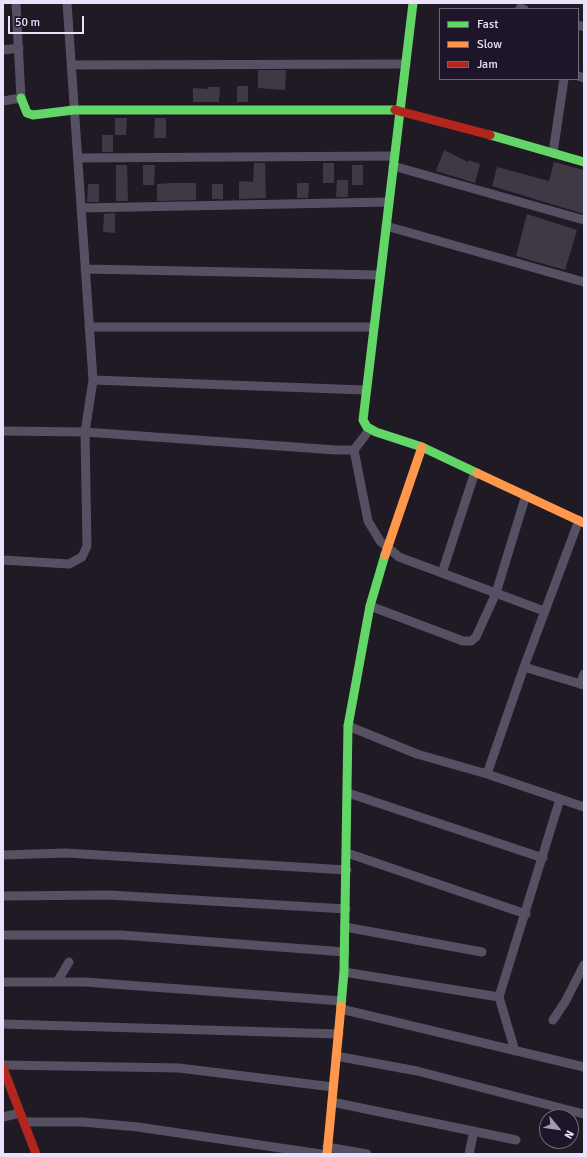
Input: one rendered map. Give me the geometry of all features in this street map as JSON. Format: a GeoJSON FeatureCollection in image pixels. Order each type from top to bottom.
{"type":"FeatureCollection","features":[{"type":"Feature","properties":{"kind":"street"},"geometry":{"type":"LineString","coordinates":[[16,3],[21,98],[27,113],[33,115],[74,110],[400,110],[584,162]]}},
{"type":"Feature","properties":{"kind":"street"},"geometry":{"type":"LineString","coordinates":[[3,560],[69,564],[82,557],[87,546],[85,432],[93,380],[68,3]]}},
{"type":"Feature","properties":{"kind":"street"},"geometry":{"type":"LineString","coordinates":[[413,3],[362,420],[370,429],[422,447],[581,521],[572,537],[544,611],[487,774]]}},
{"type":"Feature","properties":{"kind":"street"},"geometry":{"type":"LineString","coordinates":[[3,50],[19,48]]}},
{"type":"Feature","properties":{"kind":"street"},"geometry":{"type":"LineString","coordinates":[[72,65],[406,64]]}},
{"type":"Feature","properties":{"kind":"street"},"geometry":{"type":"LineString","coordinates":[[553,153],[564,80]]}},
{"type":"Feature","properties":{"kind":"street"},"geometry":{"type":"LineString","coordinates":[[3,101],[21,98]]}},
{"type":"Feature","properties":{"kind":"street"},"geometry":{"type":"LineString","coordinates":[[78,158],[394,156]]}},
{"type":"Feature","properties":{"kind":"street"},"geometry":{"type":"LineString","coordinates":[[393,166],[584,220]]}},
{"type":"Feature","properties":{"kind":"street"},"geometry":{"type":"LineString","coordinates":[[81,208],[389,202]]}},
{"type":"Feature","properties":{"kind":"street"},"geometry":{"type":"LineString","coordinates":[[386,226],[584,282]]}},
{"type":"Feature","properties":{"kind":"street"},"geometry":{"type":"LineString","coordinates":[[85,269],[380,275]]}},
{"type":"Feature","properties":{"kind":"street"},"geometry":{"type":"LineString","coordinates":[[89,327],[374,327]]}},
{"type":"Feature","properties":{"kind":"street"},"geometry":{"type":"LineString","coordinates":[[93,380],[365,390]]}},
{"type":"Feature","properties":{"kind":"street"},"geometry":{"type":"LineString","coordinates":[[370,429],[354,450],[368,520],[380,541],[399,557],[544,611]]}},
{"type":"Feature","properties":{"kind":"street"},"geometry":{"type":"LineString","coordinates":[[3,431],[85,432],[328,450],[354,450]]}},
{"type":"Feature","properties":{"kind":"street"},"geometry":{"type":"LineString","coordinates":[[325,1152],[332,1102],[344,972],[347,870],[348,726],[370,606],[387,547],[422,447]]}},
{"type":"Feature","properties":{"kind":"street"},"geometry":{"type":"LineString","coordinates":[[442,573],[475,472]]}},
{"type":"Feature","properties":{"kind":"street"},"geometry":{"type":"LineString","coordinates":[[370,606],[463,641],[471,640],[476,637],[496,593],[526,495]]}},
{"type":"Feature","properties":{"kind":"street"},"geometry":{"type":"LineString","coordinates":[[572,537],[584,530]]}},
{"type":"Feature","properties":{"kind":"street"},"geometry":{"type":"LineString","coordinates":[[524,667],[582,684],[584,674]]}},
{"type":"Feature","properties":{"kind":"street"},"geometry":{"type":"LineString","coordinates":[[348,726],[418,754],[487,774],[584,807]]}},
{"type":"Feature","properties":{"kind":"street"},"geometry":{"type":"LineString","coordinates":[[348,793],[543,858]]}},
{"type":"Feature","properties":{"kind":"street"},"geometry":{"type":"LineString","coordinates":[[515,1051],[499,997],[526,914],[560,799]]}},
{"type":"Feature","properties":{"kind":"street"},"geometry":{"type":"LineString","coordinates":[[3,855],[66,853],[347,870]]}},
{"type":"Feature","properties":{"kind":"street"},"geometry":{"type":"LineString","coordinates":[[347,853],[526,914]]}},
{"type":"Feature","properties":{"kind":"street"},"geometry":{"type":"LineString","coordinates":[[3,896],[109,895],[346,909]]}},
{"type":"Feature","properties":{"kind":"street"},"geometry":{"type":"LineString","coordinates":[[345,927],[482,952]]}},
{"type":"Feature","properties":{"kind":"street"},"geometry":{"type":"LineString","coordinates":[[3,935],[121,935],[345,952]]}},
{"type":"Feature","properties":{"kind":"street"},"geometry":{"type":"LineString","coordinates":[[57,982],[69,962]]}},
{"type":"Feature","properties":{"kind":"street"},"geometry":{"type":"LineString","coordinates":[[553,1020],[569,996],[584,965]]}},
{"type":"Feature","properties":{"kind":"street"},"geometry":{"type":"LineString","coordinates":[[344,972],[499,997]]}},
{"type":"Feature","properties":{"kind":"street"},"geometry":{"type":"LineString","coordinates":[[3,982],[85,982],[341,1005],[515,1051],[584,1067]]}},
{"type":"Feature","properties":{"kind":"street"},"geometry":{"type":"LineString","coordinates":[[3,1024],[338,1034]]}},
{"type":"Feature","properties":{"kind":"street"},"geometry":{"type":"LineString","coordinates":[[336,1056],[417,1070],[584,1114]]}},
{"type":"Feature","properties":{"kind":"street"},"geometry":{"type":"LineString","coordinates":[[36,1154],[24,1122],[5,1080],[3,1067],[179,1068],[333,1087]]}},
{"type":"Feature","properties":{"kind":"street"},"geometry":{"type":"LineString","coordinates":[[332,1102],[516,1140]]}},
{"type":"Feature","properties":{"kind":"street"},"geometry":{"type":"LineString","coordinates":[[3,1117],[20,1113]]}},
{"type":"Feature","properties":{"kind":"street"},"geometry":{"type":"LineString","coordinates":[[24,1122],[83,1122],[138,1127],[325,1152],[367,1154]]}},
{"type":"Feature","properties":{"kind":"street"},"geometry":{"type":"LineString","coordinates":[[469,1154],[474,1131]]}},
{"type":"Feature","properties":{"kind":"building"},"geometry":{"type":"Polygon","coordinates":[[[258,70],[286,70],[285,90],[258,88],[258,70]]]}},
{"type":"Feature","properties":{"kind":"building"},"geometry":{"type":"Polygon","coordinates":[[[237,86],[248,86],[248,102],[237,102],[237,86]]]}},
{"type":"Feature","properties":{"kind":"building"},"geometry":{"type":"Polygon","coordinates":[[[208,87],[220,87],[219,102],[193,102],[193,88],[208,89],[208,87]]]}},
{"type":"Feature","properties":{"kind":"building"},"geometry":{"type":"Polygon","coordinates":[[[115,118],[127,118],[126,135],[115,135],[115,118]]]}},
{"type":"Feature","properties":{"kind":"building"},"geometry":{"type":"Polygon","coordinates":[[[155,118],[166,118],[166,138],[154,138],[155,118]]]}},
{"type":"Feature","properties":{"kind":"building"},"geometry":{"type":"Polygon","coordinates":[[[102,135],[113,135],[113,152],[102,152],[102,135]]]}},
{"type":"Feature","properties":{"kind":"building"},"geometry":{"type":"Polygon","coordinates":[[[444,150],[468,162],[469,160],[480,164],[475,183],[436,171],[444,150]]]}},
{"type":"Feature","properties":{"kind":"building"},"geometry":{"type":"Polygon","coordinates":[[[554,162],[584,170],[584,214],[492,186],[497,167],[549,181],[554,162]]]}},
{"type":"Feature","properties":{"kind":"building"},"geometry":{"type":"Polygon","coordinates":[[[254,163],[265,163],[266,198],[239,199],[239,181],[253,182],[254,163]]]}},
{"type":"Feature","properties":{"kind":"building"},"geometry":{"type":"Polygon","coordinates":[[[323,163],[334,163],[334,183],[323,183],[323,163]]]}},
{"type":"Feature","properties":{"kind":"building"},"geometry":{"type":"Polygon","coordinates":[[[116,165],[127,165],[128,201],[116,201],[116,165]]]}},
{"type":"Feature","properties":{"kind":"building"},"geometry":{"type":"Polygon","coordinates":[[[143,165],[155,165],[154,185],[143,185],[143,165]]]}},
{"type":"Feature","properties":{"kind":"building"},"geometry":{"type":"Polygon","coordinates":[[[352,165],[363,165],[363,185],[352,185],[352,165]]]}},
{"type":"Feature","properties":{"kind":"building"},"geometry":{"type":"Polygon","coordinates":[[[337,180],[348,180],[348,197],[336,197],[337,180]]]}},
{"type":"Feature","properties":{"kind":"building"},"geometry":{"type":"Polygon","coordinates":[[[196,183],[196,200],[157,201],[157,184],[196,183]]]}},
{"type":"Feature","properties":{"kind":"building"},"geometry":{"type":"Polygon","coordinates":[[[297,183],[309,183],[308,198],[297,198],[297,183]]]}},
{"type":"Feature","properties":{"kind":"building"},"geometry":{"type":"Polygon","coordinates":[[[88,184],[99,184],[99,202],[87,202],[88,184]]]}},
{"type":"Feature","properties":{"kind":"building"},"geometry":{"type":"Polygon","coordinates":[[[212,184],[223,184],[223,199],[212,199],[212,184]]]}},
{"type":"Feature","properties":{"kind":"building"},"geometry":{"type":"Polygon","coordinates":[[[115,213],[115,233],[103,232],[104,214],[115,213]]]}},
{"type":"Feature","properties":{"kind":"building"},"geometry":{"type":"Polygon","coordinates":[[[527,214],[577,230],[565,270],[516,256],[527,214]]]}},
{"type":"Feature","properties":{"kind":"traffic: fast"},"geometry":{"type":"LineString","coordinates":[[413,3],[363,420],[367,427],[376,432],[422,447],[477,473]]}},
{"type":"Feature","properties":{"kind":"traffic: fast"},"geometry":{"type":"LineString","coordinates":[[21,98],[27,113],[33,115],[74,110],[395,110]]}},
{"type":"Feature","properties":{"kind":"traffic: fast"},"geometry":{"type":"LineString","coordinates":[[490,135],[584,162]]}},
{"type":"Feature","properties":{"kind":"traffic: fast"},"geometry":{"type":"LineString","coordinates":[[341,1006],[344,972],[348,726],[370,606],[385,555]]}},
{"type":"Feature","properties":{"kind":"traffic: slow"},"geometry":{"type":"LineString","coordinates":[[385,555],[422,447]]}},
{"type":"Feature","properties":{"kind":"traffic: slow"},"geometry":{"type":"LineString","coordinates":[[477,473],[584,523]]}},
{"type":"Feature","properties":{"kind":"traffic: slow"},"geometry":{"type":"LineString","coordinates":[[327,1154],[341,1006]]}},
{"type":"Feature","properties":{"kind":"traffic: jam"},"geometry":{"type":"LineString","coordinates":[[395,110],[490,135]]}},
{"type":"Feature","properties":{"kind":"traffic: jam"},"geometry":{"type":"LineString","coordinates":[[3,1068],[36,1154]]}}]}
